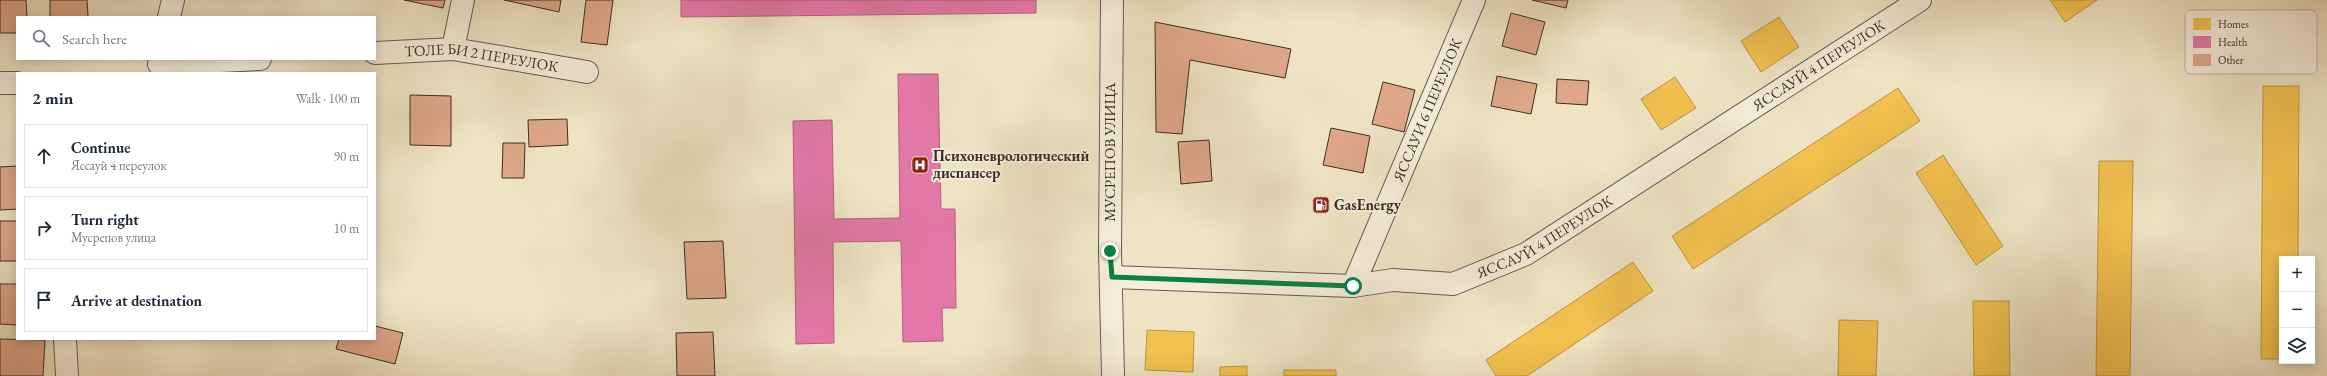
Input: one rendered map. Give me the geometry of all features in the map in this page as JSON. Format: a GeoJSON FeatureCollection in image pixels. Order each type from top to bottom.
{"type":"FeatureCollection","features":[{"type":"Feature","properties":{"kind":"street"},"geometry":{"type":"LineString","coordinates":[[169,16],[173,0]]}},
{"type":"Feature","properties":{"kind":"street"},"geometry":{"type":"LineString","coordinates":[[453,49],[463,0]]}},
{"type":"Feature","properties":{"kind":"street","name":"МУСРЕПОВ УЛИЦА"},"geometry":{"type":"LineString","coordinates":[[1112,0],[1110,251],[1112,277],[1113,376]]}},
{"type":"Feature","properties":{"kind":"street","name":"ЯССАУИ 6 ПЕРЕУЛОК"},"geometry":{"type":"LineString","coordinates":[[1353,286],[1474,0]]}},
{"type":"Feature","properties":{"kind":"street","name":"ЯССАУЙ 4 ПЕРЕУЛОК"},"geometry":{"type":"LineString","coordinates":[[1112,277],[1353,286],[1393,280],[1453,284],[1526,254],[1920,0]]}},
{"type":"Feature","properties":{"kind":"street","name":"ТОЛЕ БИ 2 ПЕРЕУЛОК"},"geometry":{"type":"LineString","coordinates":[[376,53],[453,49],[587,72]]}},
{"type":"Feature","properties":{"kind":"street"},"geometry":{"type":"LineString","coordinates":[[158,65],[243,60]]}},
{"type":"Feature","properties":{"kind":"street"},"geometry":{"type":"LineString","coordinates":[[0,83],[16,83]]}},
{"type":"Feature","properties":{"kind":"street"},"geometry":{"type":"LineString","coordinates":[[65,340],[67,376]]}},
{"type":"Feature","properties":{"kind":"building: Homes"},"geometry":{"type":"Polygon","coordinates":[[[2050,0],[2097,0],[2065,22],[2050,0]]]}},
{"type":"Feature","properties":{"kind":"building: Homes"},"geometry":{"type":"Polygon","coordinates":[[[1779,17],[1799,47],[1761,72],[1741,41],[1779,17]]]}},
{"type":"Feature","properties":{"kind":"building: Homes"},"geometry":{"type":"Polygon","coordinates":[[[1675,77],[1696,108],[1661,130],[1641,99],[1675,77]]]}},
{"type":"Feature","properties":{"kind":"building: Homes"},"geometry":{"type":"Polygon","coordinates":[[[2263,86],[2299,86],[2298,256],[2279,256],[2279,359],[2261,359],[2263,86]]]}},
{"type":"Feature","properties":{"kind":"building: Homes"},"geometry":{"type":"Polygon","coordinates":[[[1898,88],[1920,121],[1693,269],[1672,236],[1898,88]]]}},
{"type":"Feature","properties":{"kind":"building: Homes"},"geometry":{"type":"Polygon","coordinates":[[[1943,155],[2003,246],[1976,265],[1916,173],[1943,155]]]}},
{"type":"Feature","properties":{"kind":"building: Homes"},"geometry":{"type":"Polygon","coordinates":[[[2099,161],[2133,161],[2130,376],[2096,376],[2099,161]]]}},
{"type":"Feature","properties":{"kind":"building: Homes"},"geometry":{"type":"Polygon","coordinates":[[[1633,262],[1653,291],[1527,376],[1496,376],[1486,360],[1633,262]]]}},
{"type":"Feature","properties":{"kind":"building: Homes"},"geometry":{"type":"Polygon","coordinates":[[[1973,301],[2009,301],[2010,376],[1974,376],[1973,301]]]}},
{"type":"Feature","properties":{"kind":"building: Homes"},"geometry":{"type":"Polygon","coordinates":[[[1839,320],[1878,321],[1876,376],[1838,376],[1839,320]]]}},
{"type":"Feature","properties":{"kind":"building: Homes"},"geometry":{"type":"Polygon","coordinates":[[[1147,330],[1194,332],[1193,372],[1145,370],[1147,330]]]}},
{"type":"Feature","properties":{"kind":"building: Homes"},"geometry":{"type":"Polygon","coordinates":[[[1247,366],[1247,376],[1220,376],[1220,367],[1247,366]]]}},
{"type":"Feature","properties":{"kind":"building: Homes"},"geometry":{"type":"Polygon","coordinates":[[[1284,370],[1336,370],[1336,376],[1284,376],[1284,370]]]}},
{"type":"Feature","properties":{"kind":"building: Health"},"geometry":{"type":"Polygon","coordinates":[[[681,0],[1036,0],[1036,13],[681,17],[681,0]]]}},
{"type":"Feature","properties":{"kind":"building: Health","name":"Психоневрологический диспансер"},"geometry":{"type":"Polygon","coordinates":[[[898,74],[938,74],[941,209],[955,209],[956,308],[942,308],[943,341],[903,342],[901,241],[833,242],[834,343],[796,344],[793,121],[832,120],[834,219],[900,218],[898,74]]]}},
{"type":"Feature","properties":{"kind":"building: Other"},"geometry":{"type":"Polygon","coordinates":[[[0,0],[26,0],[27,16],[16,16],[16,33],[0,33],[0,0]]]}},
{"type":"Feature","properties":{"kind":"building: Other"},"geometry":{"type":"Polygon","coordinates":[[[50,0],[87,0],[88,16],[50,16],[50,0]]]}},
{"type":"Feature","properties":{"kind":"building: Other"},"geometry":{"type":"Polygon","coordinates":[[[404,0],[445,0],[443,8],[404,0]]]}},
{"type":"Feature","properties":{"kind":"building: Other"},"geometry":{"type":"Polygon","coordinates":[[[504,0],[561,0],[559,12],[504,0]]]}},
{"type":"Feature","properties":{"kind":"building: Other"},"geometry":{"type":"Polygon","coordinates":[[[586,0],[613,0],[607,45],[581,42],[586,0]]]}},
{"type":"Feature","properties":{"kind":"building: Other"},"geometry":{"type":"Polygon","coordinates":[[[1532,0],[1568,0],[1566,8],[1532,0]]]}},
{"type":"Feature","properties":{"kind":"building: Other"},"geometry":{"type":"Polygon","coordinates":[[[1511,13],[1545,22],[1536,55],[1502,46],[1511,13]]]}},
{"type":"Feature","properties":{"kind":"building: Other"},"geometry":{"type":"Polygon","coordinates":[[[1155,22],[1291,49],[1285,78],[1190,60],[1182,134],[1156,132],[1155,22]]]}},
{"type":"Feature","properties":{"kind":"building: Other"},"geometry":{"type":"Polygon","coordinates":[[[1497,76],[1537,84],[1531,114],[1491,106],[1497,76]]]}},
{"type":"Feature","properties":{"kind":"building: Other"},"geometry":{"type":"Polygon","coordinates":[[[1557,79],[1589,81],[1587,105],[1556,103],[1557,79]]]}},
{"type":"Feature","properties":{"kind":"building: Other"},"geometry":{"type":"Polygon","coordinates":[[[1383,82],[1415,90],[1404,132],[1372,124],[1383,82]]]}},
{"type":"Feature","properties":{"kind":"building: Other"},"geometry":{"type":"Polygon","coordinates":[[[410,95],[451,96],[451,146],[410,145],[410,95]]]}},
{"type":"Feature","properties":{"kind":"building: Other"},"geometry":{"type":"Polygon","coordinates":[[[567,119],[568,145],[529,147],[528,120],[567,119]]]}},
{"type":"Feature","properties":{"kind":"building: Other"},"geometry":{"type":"Polygon","coordinates":[[[1331,128],[1370,136],[1363,173],[1323,165],[1331,128]]]}},
{"type":"Feature","properties":{"kind":"building: Other"},"geometry":{"type":"Polygon","coordinates":[[[1209,140],[1212,181],[1181,184],[1178,142],[1209,140]]]}},
{"type":"Feature","properties":{"kind":"building: Other"},"geometry":{"type":"Polygon","coordinates":[[[503,143],[525,143],[524,178],[502,178],[503,143]]]}},
{"type":"Feature","properties":{"kind":"building: Other"},"geometry":{"type":"Polygon","coordinates":[[[16,166],[16,209],[0,210],[0,167],[16,166]]]}},
{"type":"Feature","properties":{"kind":"building: Other"},"geometry":{"type":"Polygon","coordinates":[[[0,221],[16,221],[16,261],[0,261],[0,221]]]}},
{"type":"Feature","properties":{"kind":"building: Other"},"geometry":{"type":"Polygon","coordinates":[[[723,241],[726,298],[687,299],[684,242],[723,241]]]}},
{"type":"Feature","properties":{"kind":"building: Other"},"geometry":{"type":"Polygon","coordinates":[[[0,284],[16,284],[16,325],[0,324],[0,284]]]}},
{"type":"Feature","properties":{"kind":"building: Other"},"geometry":{"type":"Polygon","coordinates":[[[376,326],[403,333],[395,364],[336,349],[339,340],[376,340],[376,326]]]}},
{"type":"Feature","properties":{"kind":"building: Other"},"geometry":{"type":"Polygon","coordinates":[[[713,332],[715,376],[677,376],[676,333],[713,332]]]}},
{"type":"Feature","properties":{"kind":"building: Other"},"geometry":{"type":"Polygon","coordinates":[[[0,339],[45,340],[43,376],[0,376],[0,339]]]}},
{"type":"Feature","properties":{"kind":"place","name":"Психоневрологический диспансер"},"geometry":{"type":"Point","coordinates":[920,165]}},
{"type":"Feature","properties":{"kind":"place","name":"GasEnergy"},"geometry":{"type":"Point","coordinates":[1321,205]}},
{"type":"Feature","properties":{"kind":"route"},"geometry":{"type":"LineString","coordinates":[[1110,251],[1112,277],[1353,286]]}}]}
